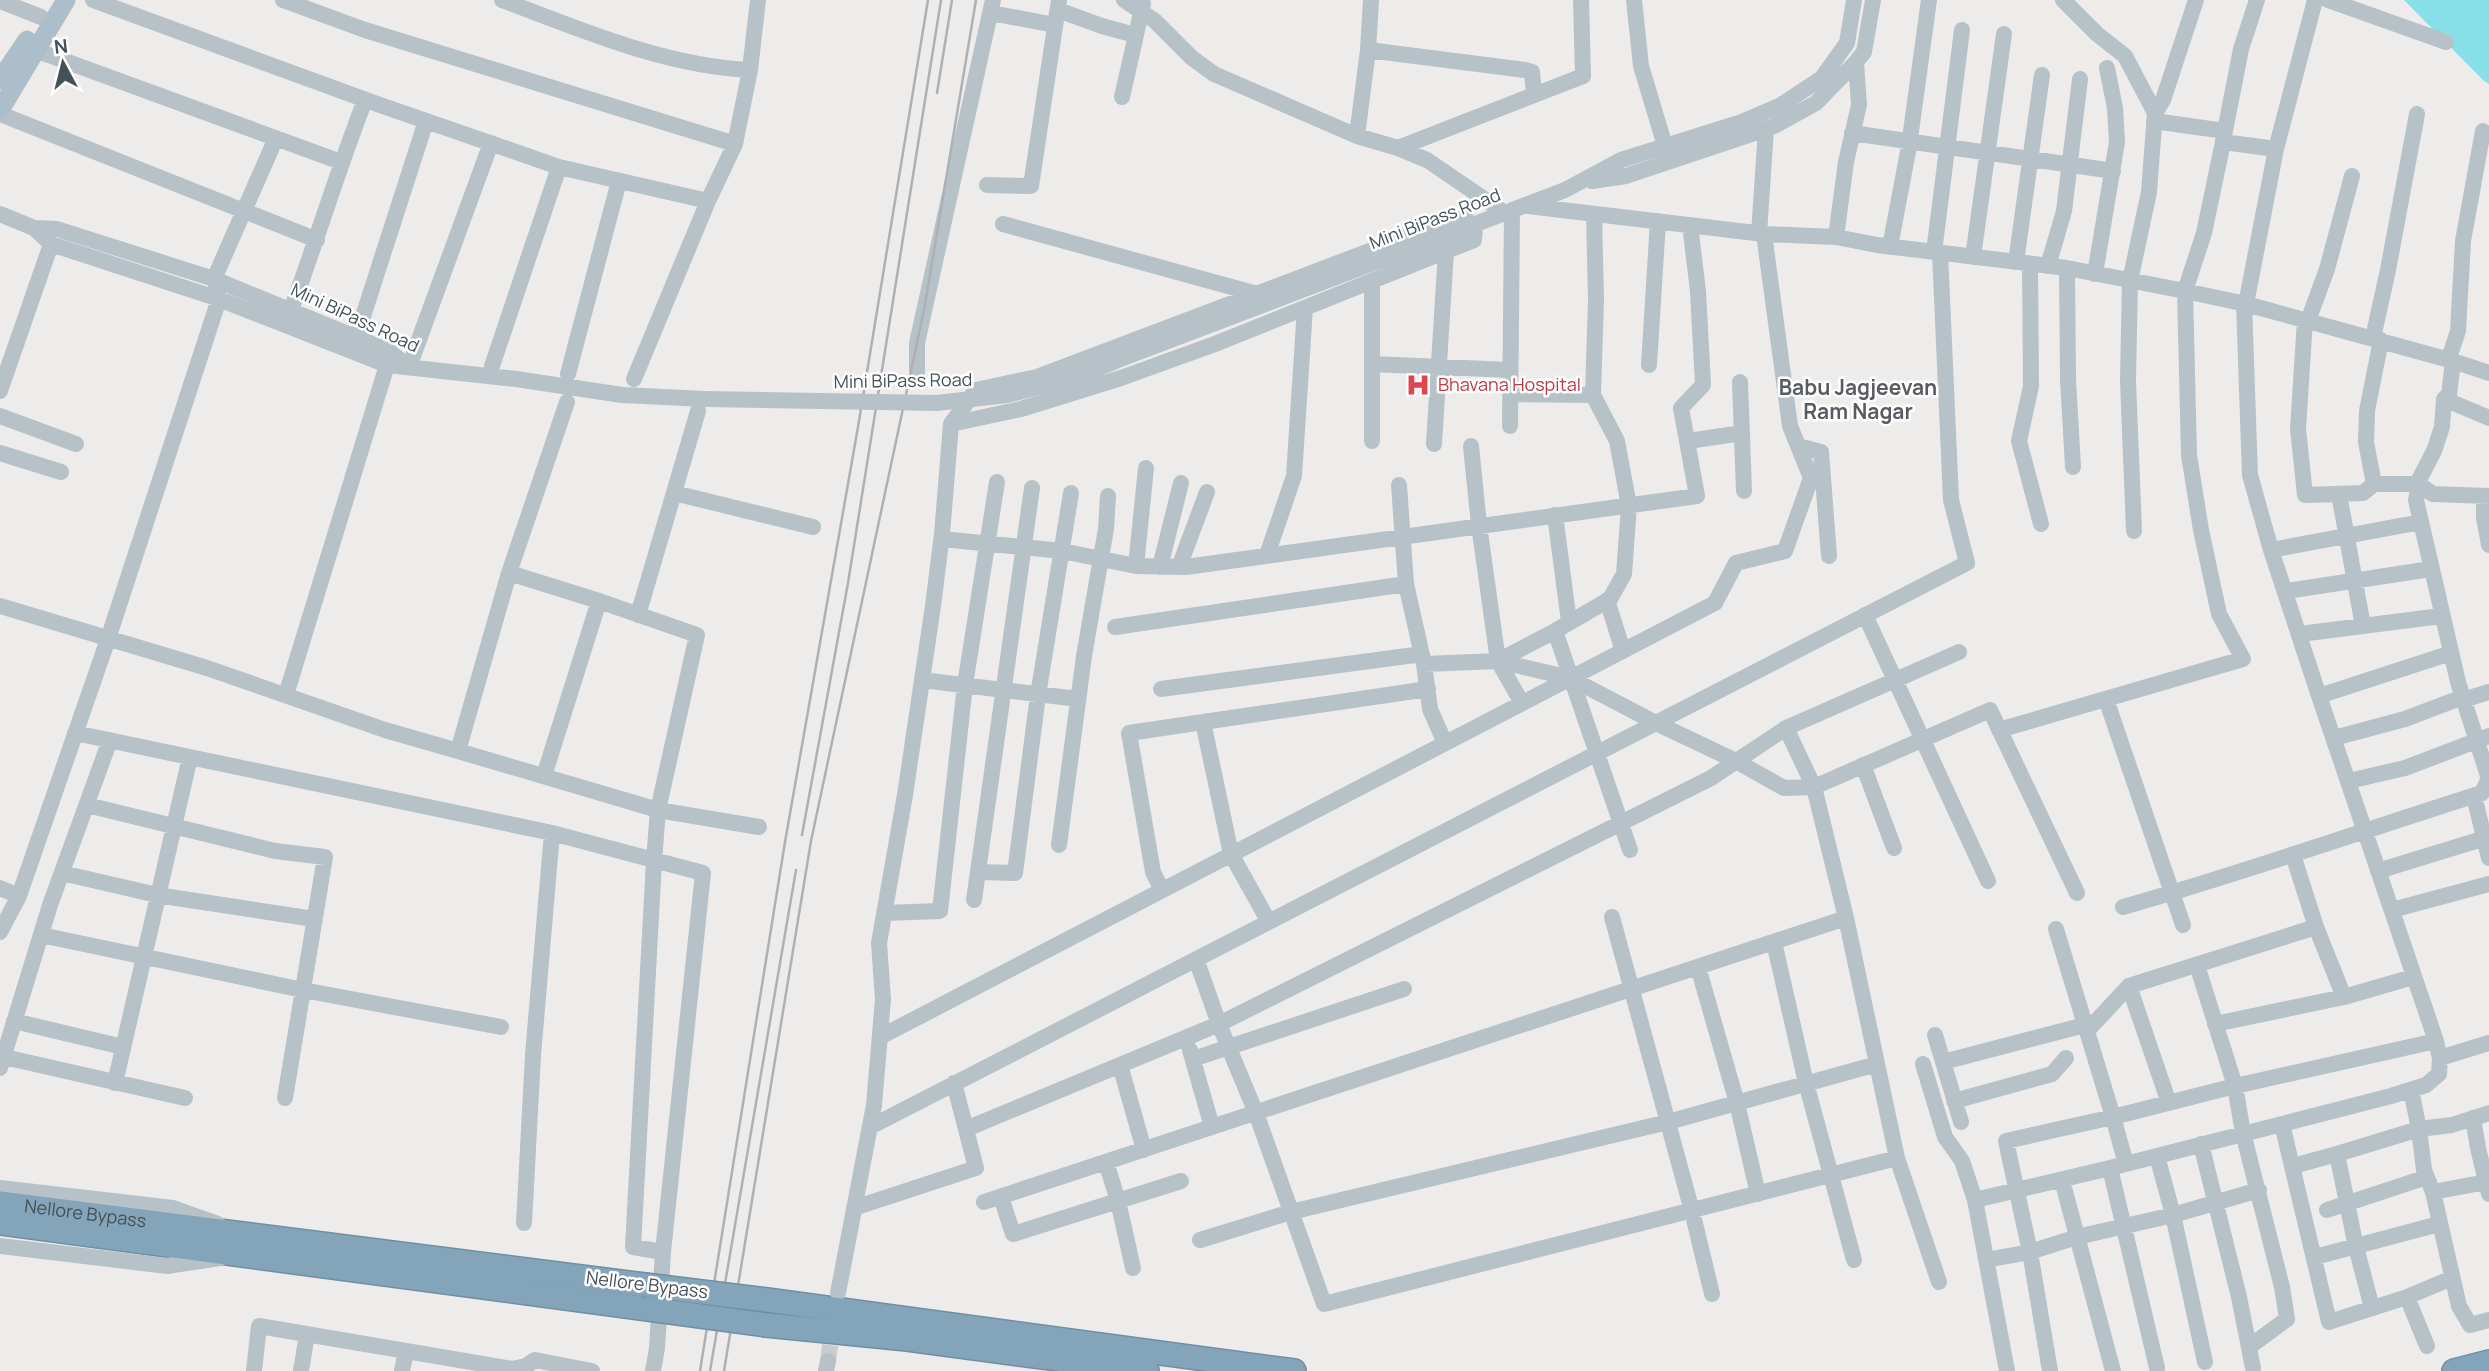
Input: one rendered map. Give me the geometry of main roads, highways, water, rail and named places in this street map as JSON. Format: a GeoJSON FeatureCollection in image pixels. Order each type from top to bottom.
{"type":"FeatureCollection","features":[{"type":"Feature","properties":{"kind":"highway","name":"Nellore Bypass"},"geometry":{"type":"LineString","coordinates":[[0,1203],[648,1309],[766,1325],[907,1339],[1147,1371]]}},
{"type":"Feature","properties":{"kind":"highway","name":"Nellore Bypass"},"geometry":{"type":"LineString","coordinates":[[0,1223],[245,1243],[645,1285],[1294,1371]]}},
{"type":"Feature","properties":{"kind":"highway"},"geometry":{"type":"LineString","coordinates":[[2454,1371],[2489,1362]]}},
{"type":"Feature","properties":{"kind":"main road"},"geometry":{"type":"LineString","coordinates":[[0,80],[52,0]]}},
{"type":"Feature","properties":{"kind":"main road"},"geometry":{"type":"LineString","coordinates":[[0,112],[66,0]]}},
{"type":"Feature","properties":{"kind":"water"},"geometry":{"type":"Polygon","coordinates":[[[2404,0],[2489,0],[2489,84],[2484,81],[2404,0]]]}},
{"type":"Feature","properties":{"kind":"tunnel"},"geometry":{"type":"LineString","coordinates":[[828,1361],[833,1323]]}},
{"type":"Feature","properties":{"kind":"railway"},"geometry":{"type":"LineString","coordinates":[[700,1371],[785,842],[858,427],[928,0]]}},
{"type":"Feature","properties":{"kind":"railway"},"geometry":{"type":"LineString","coordinates":[[802,835],[848,583],[941,0]]}},
{"type":"Feature","properties":{"kind":"railway"},"geometry":{"type":"LineString","coordinates":[[937,93],[952,0]]}},
{"type":"Feature","properties":{"kind":"railway"},"geometry":{"type":"LineString","coordinates":[[724,1371],[811,841],[925,305],[976,0]]}},
{"type":"Feature","properties":{"kind":"railway"},"geometry":{"type":"LineString","coordinates":[[710,1371],[796,870]]}},
{"type":"Feature","properties":{"kind":"place","name":"Bhavana Hospital"},"geometry":{"type":"Point","coordinates":[1418,385]}},
{"type":"Feature","properties":{"kind":"district","name":"Babu Jagjeevan Ram Nagar"},"geometry":{"type":"Point","coordinates":[1858,400]}}]}
